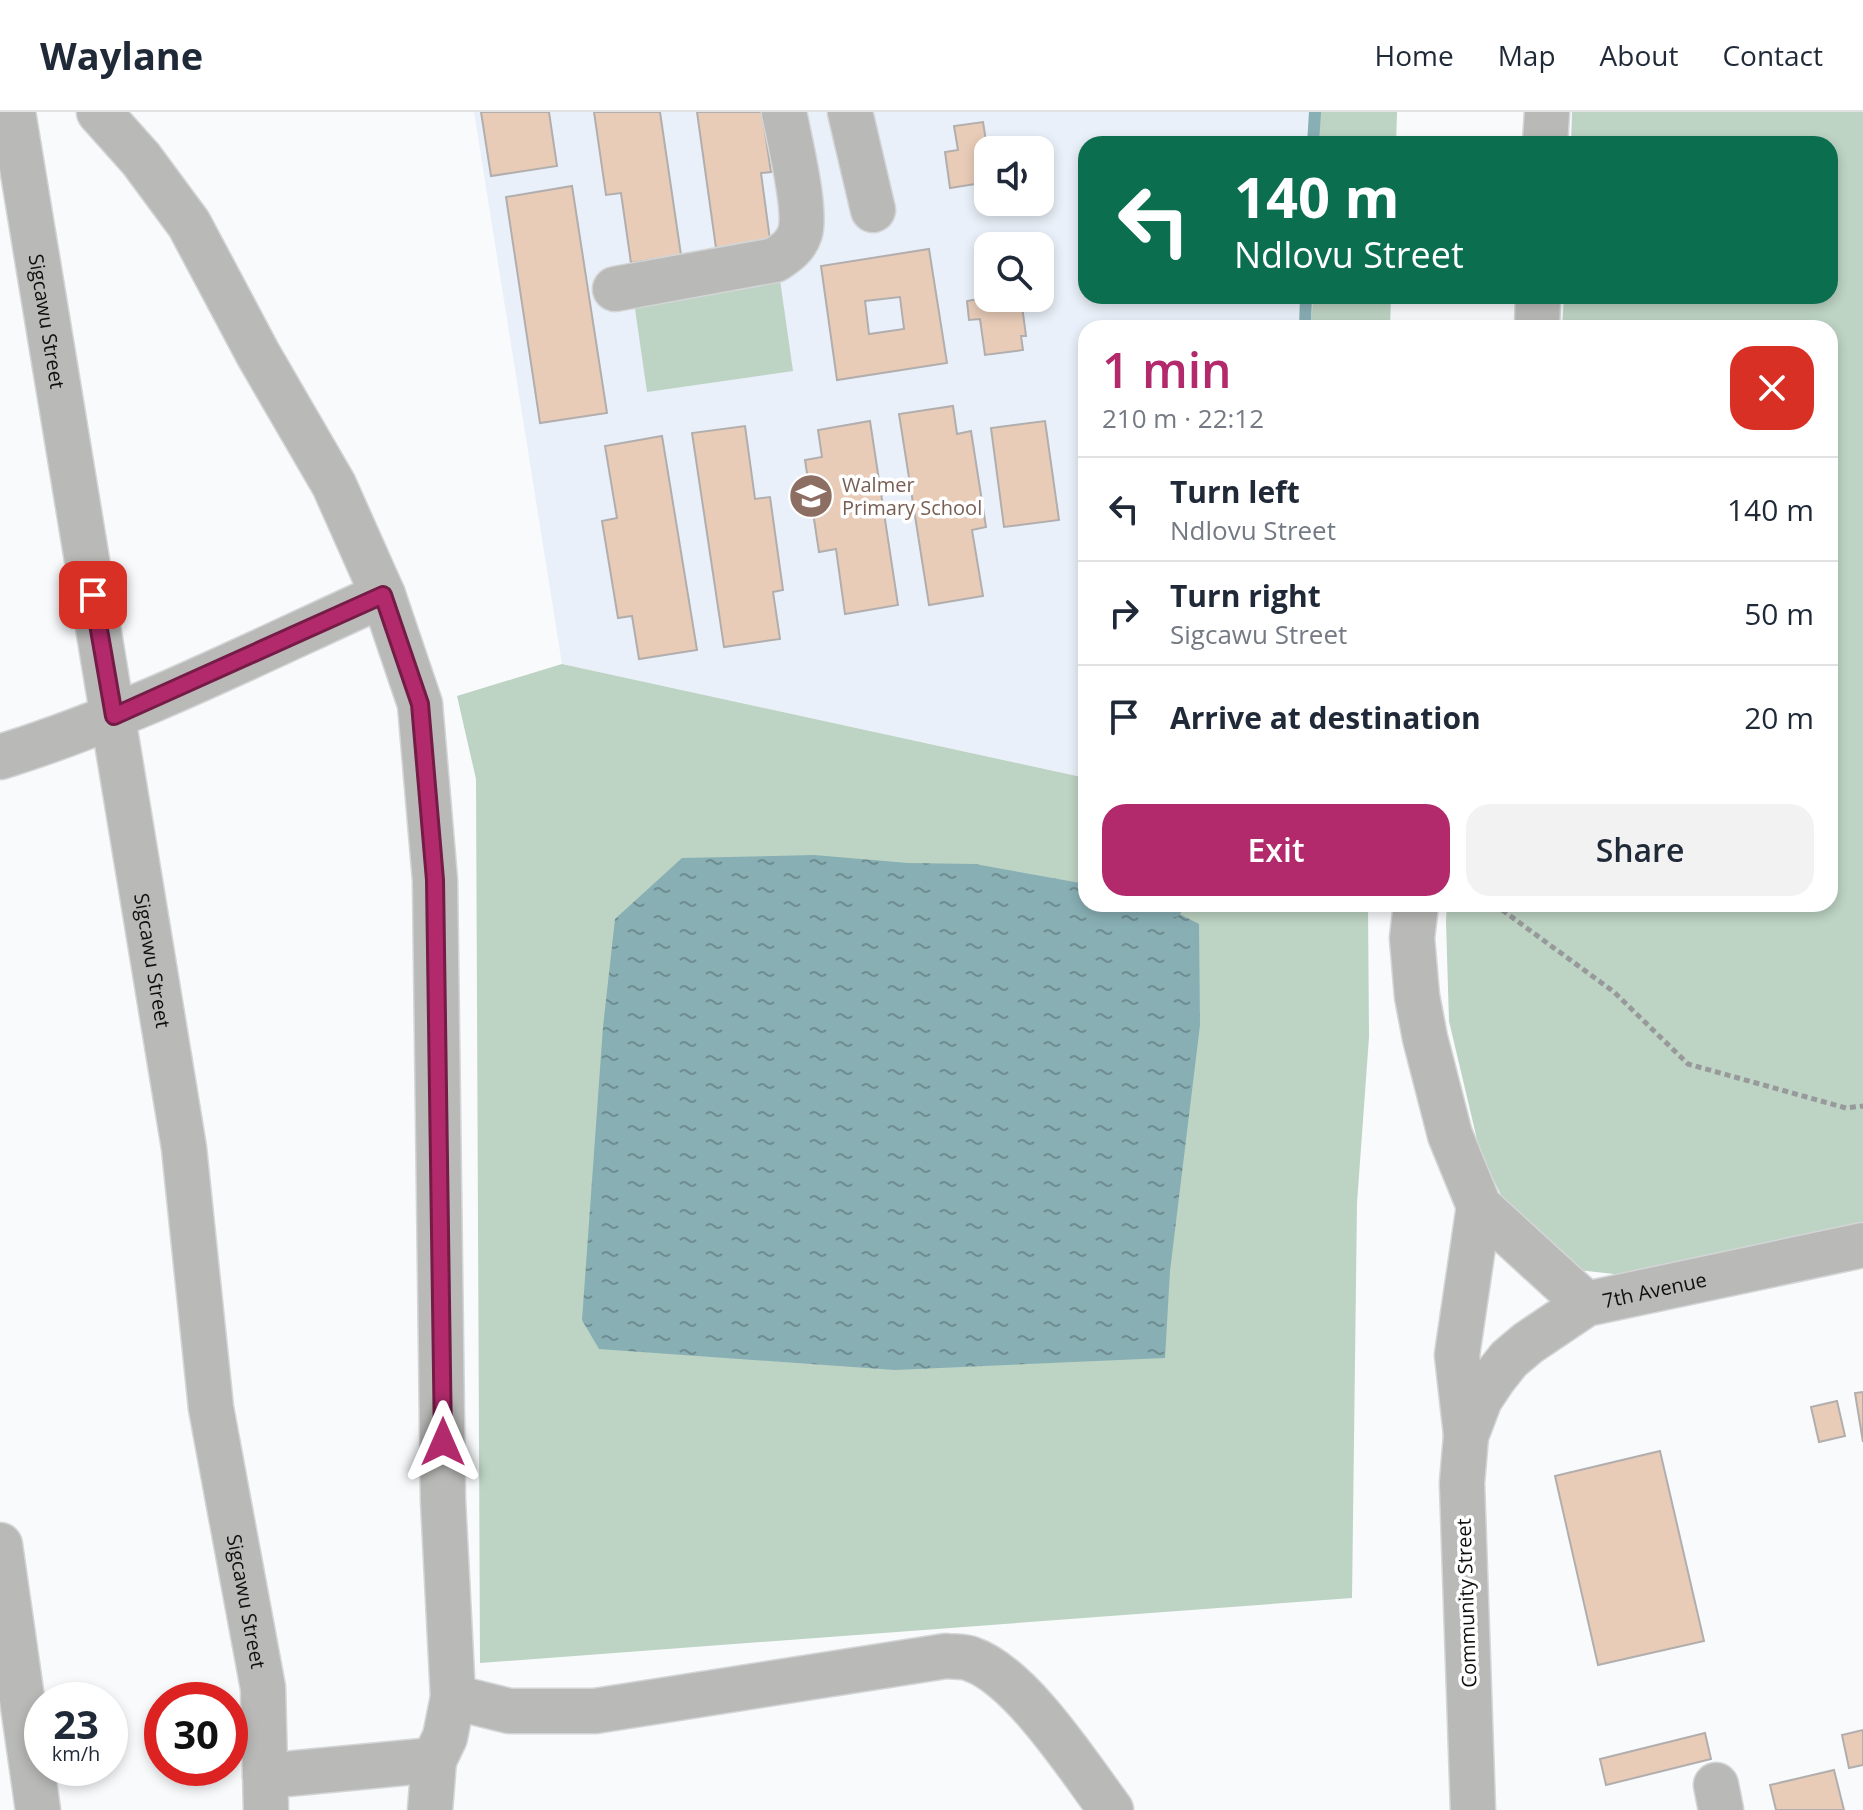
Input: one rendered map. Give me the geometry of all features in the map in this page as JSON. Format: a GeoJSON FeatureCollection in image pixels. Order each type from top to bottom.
{"type":"FeatureCollection","features":[{"type":"Feature","properties":{"kind":"street","name":"Sigcawu Street"},"geometry":{"type":"LineString","coordinates":[[13,112],[184,1148],[211,1408],[263,1688],[265,1793]]}},
{"type":"Feature","properties":{"kind":"street"},"geometry":{"type":"LineString","coordinates":[[99,112],[141,159],[189,224],[258,354],[334,485],[383,595],[420,704],[435,880],[443,1500],[453,1697],[445,1737],[434,1760],[430,1810]]}},
{"type":"Feature","properties":{"kind":"street"},"geometry":{"type":"LineString","coordinates":[[615,289],[775,260],[786,253],[796,242],[802,222],[784,112]]}},
{"type":"Feature","properties":{"kind":"street"},"geometry":{"type":"LineString","coordinates":[[850,112],[873,210]]}},
{"type":"Feature","properties":{"kind":"street"},"geometry":{"type":"LineString","coordinates":[[1546,136],[1547,112]]}},
{"type":"Feature","properties":{"kind":"street"},"geometry":{"type":"LineString","coordinates":[[0,757],[52,741],[114,716],[383,595]]}},
{"type":"Feature","properties":{"kind":"street"},"geometry":{"type":"LineString","coordinates":[[1415,912],[1412,938],[1417,996],[1425,1038],[1450,1135],[1479,1206],[1586,1304]]}},
{"type":"Feature","properties":{"kind":"street","name":"Community Street"},"geometry":{"type":"LineString","coordinates":[[1473,1810],[1462,1483],[1473,1418],[1457,1355],[1479,1206]]}},
{"type":"Feature","properties":{"kind":"street","name":"7th Avenue"},"geometry":{"type":"LineString","coordinates":[[1473,1418],[1509,1359],[1586,1304],[1863,1245]]}},
{"type":"Feature","properties":{"kind":"street"},"geometry":{"type":"LineString","coordinates":[[0,1545],[7,1631],[38,1810]]}},
{"type":"Feature","properties":{"kind":"street"},"geometry":{"type":"LineString","coordinates":[[453,1697],[509,1711],[595,1711],[946,1656],[968,1657],[1013,1684],[1111,1810]]}},
{"type":"Feature","properties":{"kind":"street"},"geometry":{"type":"LineString","coordinates":[[265,1793],[434,1760]]}},
{"type":"Feature","properties":{"kind":"path"},"geometry":{"type":"LineString","coordinates":[[1505,912],[1614,992],[1688,1064],[1846,1108],[1863,1106]]}},
{"type":"Feature","properties":{"kind":"shaded area","name":"Walmer Primary School"},"geometry":{"type":"Polygon","coordinates":[[[474,112],[1320,112],[1319,136],[1078,136],[1078,304],[1312,304],[1312,320],[1078,320],[1078,776],[562,664],[474,112]]]}},
{"type":"Feature","properties":{"kind":"green space"},"geometry":{"type":"Polygon","coordinates":[[[1320,112],[1397,112],[1396,136],[1319,136],[1320,112]]]}},
{"type":"Feature","properties":{"kind":"green space"},"geometry":{"type":"Polygon","coordinates":[[[1572,112],[1863,112],[1863,1237],[1632,1276],[1569,1269],[1519,1232],[1480,1152],[1449,1021],[1447,912],[1838,912],[1838,320],[1562,320],[1564,304],[1838,304],[1838,136],[1571,136],[1572,112]]]}},
{"type":"Feature","properties":{"kind":"green space"},"geometry":{"type":"Polygon","coordinates":[[[780,280],[793,371],[647,392],[634,302],[780,280]]]}},
{"type":"Feature","properties":{"kind":"green space"},"geometry":{"type":"Polygon","coordinates":[[[1312,304],[1391,304],[1390,320],[1312,320],[1312,304]]]}},
{"type":"Feature","properties":{"kind":"green space"},"geometry":{"type":"Polygon","coordinates":[[[562,664],[1078,776],[1078,912],[1368,912],[1369,1037],[1357,1203],[1352,1598],[480,1663],[476,779],[457,696],[562,664]]]}},
{"type":"Feature","properties":{"kind":"water"},"geometry":{"type":"Polygon","coordinates":[[[814,855],[908,863],[975,864],[1078,883],[1078,912],[1176,912],[1199,924],[1200,1025],[1170,1271],[1165,1358],[895,1370],[599,1349],[582,1320],[603,1027],[615,919],[682,858],[814,855]]]}},
{"type":"Feature","properties":{"kind":"building"},"geometry":{"type":"Polygon","coordinates":[[[481,112],[549,112],[557,166],[491,176],[481,112]]]}},
{"type":"Feature","properties":{"kind":"building"},"geometry":{"type":"Polygon","coordinates":[[[594,112],[660,112],[681,255],[631,263],[621,193],[606,195],[594,112]]]}},
{"type":"Feature","properties":{"kind":"building"},"geometry":{"type":"Polygon","coordinates":[[[697,112],[762,112],[771,172],[761,173],[770,240],[716,248],[697,112]]]}},
{"type":"Feature","properties":{"kind":"building"},"geometry":{"type":"Polygon","coordinates":[[[983,122],[985,136],[974,136],[974,184],[950,188],[945,152],[958,150],[954,126],[983,122]]]}},
{"type":"Feature","properties":{"kind":"building"},"geometry":{"type":"Polygon","coordinates":[[[572,186],[607,413],[540,423],[506,197],[572,186]]]}},
{"type":"Feature","properties":{"kind":"building"},"geometry":{"type":"Polygon","coordinates":[[[929,249],[947,363],[837,380],[821,266],[929,249]],[[900,297],[865,301],[869,334],[904,329],[900,297]]]}},
{"type":"Feature","properties":{"kind":"building"},"geometry":{"type":"Polygon","coordinates":[[[974,300],[974,312],[1023,312],[1026,336],[1021,336],[1023,350],[985,355],[980,319],[969,320],[967,301],[974,300]]]}},
{"type":"Feature","properties":{"kind":"building"},"geometry":{"type":"Polygon","coordinates":[[[953,406],[957,434],[971,431],[986,527],[972,530],[983,596],[929,605],[899,414],[953,406]]]}},
{"type":"Feature","properties":{"kind":"building"},"geometry":{"type":"Polygon","coordinates":[[[870,421],[898,605],[845,614],[836,549],[819,552],[805,460],[822,457],[818,430],[870,421]]]}},
{"type":"Feature","properties":{"kind":"building"},"geometry":{"type":"Polygon","coordinates":[[[1045,421],[1059,520],[1004,527],[991,428],[1045,421]]]}},
{"type":"Feature","properties":{"kind":"building"},"geometry":{"type":"Polygon","coordinates":[[[745,426],[755,499],[770,497],[783,590],[773,592],[780,639],[724,647],[692,433],[745,426]]]}},
{"type":"Feature","properties":{"kind":"building"},"geometry":{"type":"Polygon","coordinates":[[[662,436],[697,650],[639,659],[632,616],[618,618],[602,521],[617,518],[605,446],[662,436]]]}},
{"type":"Feature","properties":{"kind":"building"},"geometry":{"type":"Polygon","coordinates":[[[1863,1392],[1863,1442],[1855,1393],[1863,1392]]]}},
{"type":"Feature","properties":{"kind":"building"},"geometry":{"type":"Polygon","coordinates":[[[1837,1401],[1845,1436],[1819,1442],[1811,1407],[1837,1401]]]}},
{"type":"Feature","properties":{"kind":"building"},"geometry":{"type":"Polygon","coordinates":[[[1660,1451],[1704,1641],[1598,1665],[1555,1476],[1660,1451]]]}},
{"type":"Feature","properties":{"kind":"building"},"geometry":{"type":"Polygon","coordinates":[[[1863,1730],[1863,1765],[1849,1768],[1842,1735],[1863,1730]]]}},
{"type":"Feature","properties":{"kind":"building"},"geometry":{"type":"Polygon","coordinates":[[[1705,1733],[1711,1759],[1606,1785],[1600,1759],[1705,1733]]]}},
{"type":"Feature","properties":{"kind":"building"},"geometry":{"type":"Polygon","coordinates":[[[1834,1770],[1844,1810],[1776,1810],[1770,1785],[1834,1770]]]}},
{"type":"Feature","properties":{"kind":"waterway"},"geometry":{"type":"LineString","coordinates":[[1314,136],[1315,112]]}},
{"type":"Feature","properties":{"kind":"waterway"},"geometry":{"type":"LineString","coordinates":[[1305,320],[1306,304]]}},
{"type":"Feature","properties":{"kind":"place","name":"Walmer Primary School"},"geometry":{"type":"Point","coordinates":[811,496]}},
{"type":"Feature","properties":{"kind":"route"},"geometry":{"type":"LineString","coordinates":[[93,595],[114,716],[383,595],[420,704],[435,880],[443,1442]]}}]}
